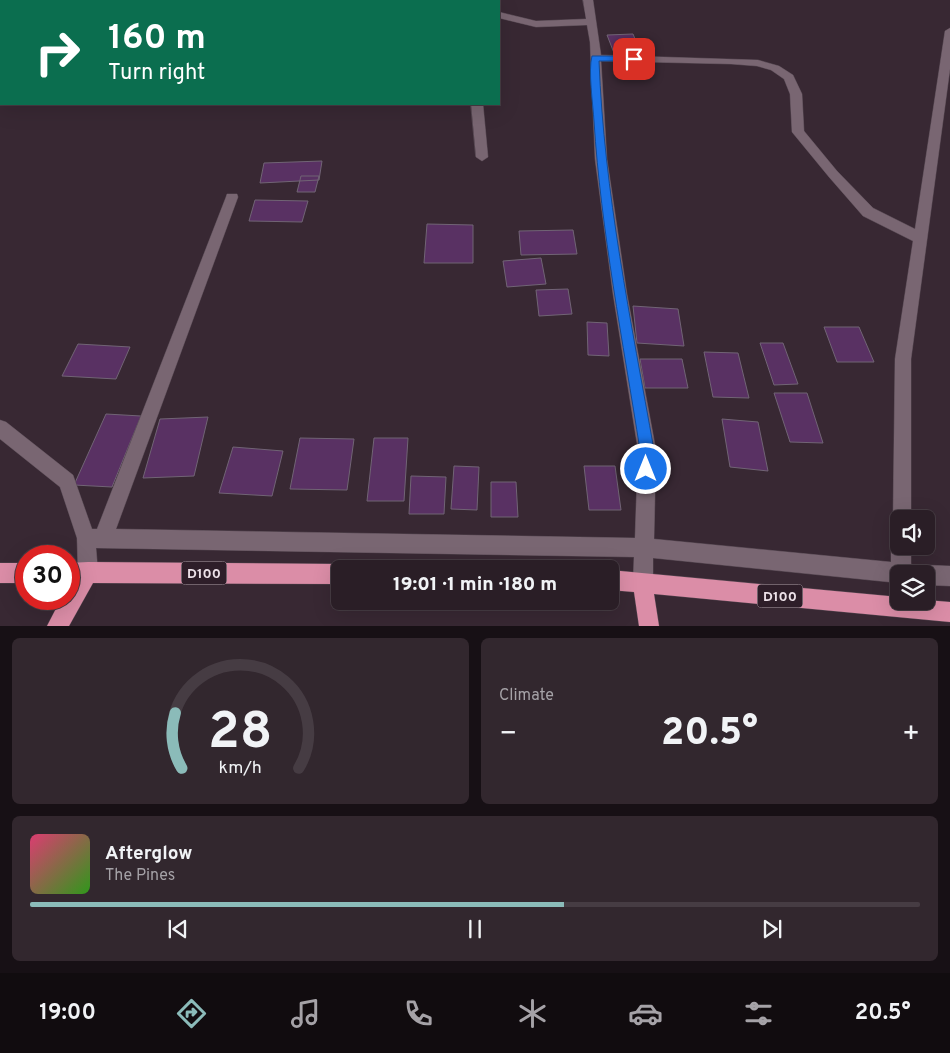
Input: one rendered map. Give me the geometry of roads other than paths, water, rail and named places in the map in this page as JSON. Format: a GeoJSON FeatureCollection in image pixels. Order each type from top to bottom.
{"type":"FeatureCollection","features":[{"type":"Feature","properties":{"kind":"highway","name":"D100"},"geometry":{"type":"LineString","coordinates":[[80,572],[331,574]]}},
{"type":"Feature","properties":{"kind":"highway"},"geometry":{"type":"LineString","coordinates":[[0,573],[15,573]]}},
{"type":"Feature","properties":{"kind":"highway","name":"D100"},"geometry":{"type":"LineString","coordinates":[[619,581],[890,603]]}},
{"type":"Feature","properties":{"kind":"highway"},"geometry":{"type":"LineString","coordinates":[[643,584],[649,626]]}},
{"type":"Feature","properties":{"kind":"highway"},"geometry":{"type":"LineString","coordinates":[[57,626],[63,610]]}},
{"type":"Feature","properties":{"kind":"highway","name":"D100"},"geometry":{"type":"LineString","coordinates":[[935,610],[950,612]]}},
{"type":"Feature","properties":{"kind":"street"},"geometry":{"type":"LineString","coordinates":[[588,0],[595,58],[601,159],[620,294],[647,450],[643,584]]}},
{"type":"Feature","properties":{"kind":"street"},"geometry":{"type":"LineString","coordinates":[[500,16],[536,24],[591,22]]}},
{"type":"Feature","properties":{"kind":"street"},"geometry":{"type":"LineString","coordinates":[[902,510],[903,359],[950,31]]}},
{"type":"Feature","properties":{"kind":"street"},"geometry":{"type":"LineString","coordinates":[[595,58],[731,60],[758,63],[775,68],[789,77],[796,94],[798,132],[833,174],[868,212],[920,238]]}},
{"type":"Feature","properties":{"kind":"street"},"geometry":{"type":"LineString","coordinates":[[477,105],[482,157]]}},
{"type":"Feature","properties":{"kind":"street"},"geometry":{"type":"LineString","coordinates":[[80,568],[95,538],[232,197]]}},
{"type":"Feature","properties":{"kind":"street"},"geometry":{"type":"LineString","coordinates":[[0,428],[67,481],[95,538]]}},
{"type":"Feature","properties":{"kind":"street"},"geometry":{"type":"LineString","coordinates":[[95,538],[644,548],[890,571]]}},
{"type":"Feature","properties":{"kind":"street"},"geometry":{"type":"LineString","coordinates":[[935,575],[950,576]]}}]}
